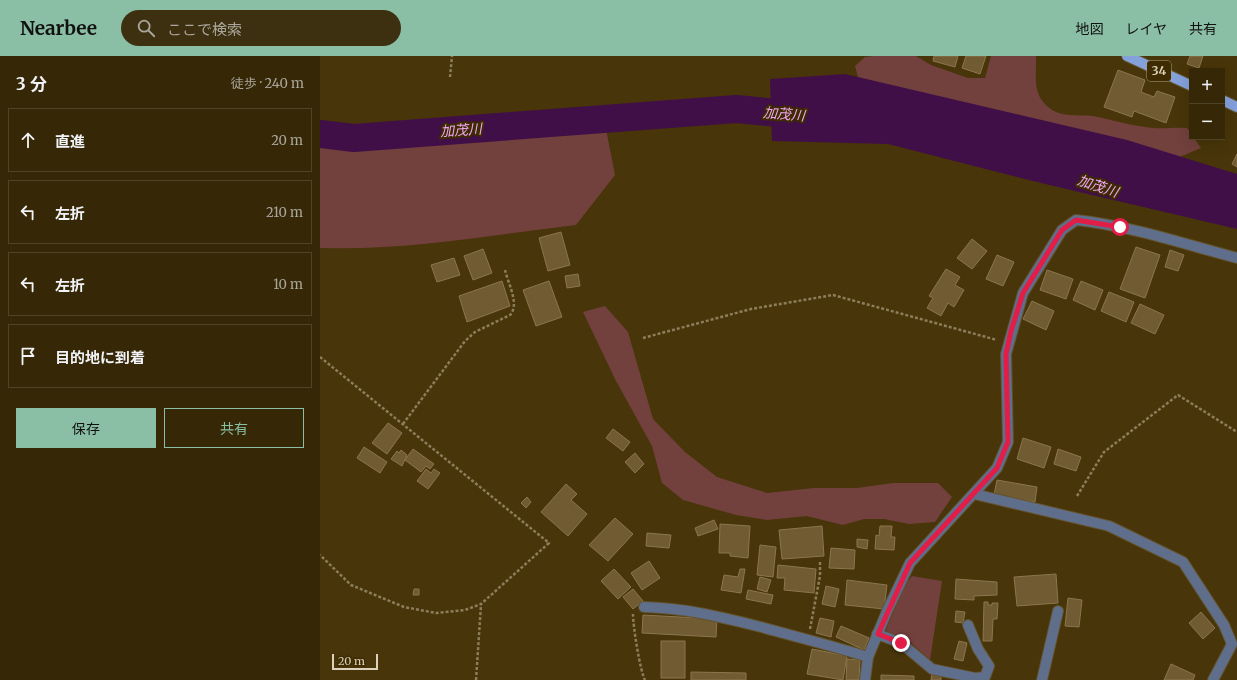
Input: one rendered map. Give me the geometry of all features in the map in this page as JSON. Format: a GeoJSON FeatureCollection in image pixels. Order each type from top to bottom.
{"type":"FeatureCollection","features":[{"type":"Feature","properties":{"kind":"main road","name":"34"},"geometry":{"type":"LineString","coordinates":[[1126,56],[1189,85]]}},
{"type":"Feature","properties":{"kind":"main road"},"geometry":{"type":"LineString","coordinates":[[1225,101],[1237,107]]}},
{"type":"Feature","properties":{"kind":"street"},"geometry":{"type":"LineString","coordinates":[[866,680],[868,657],[910,563],[997,468],[1008,442],[1006,354],[1023,293],[1062,230],[1076,220],[1120,227],[1237,258]]}},
{"type":"Feature","properties":{"kind":"street"},"geometry":{"type":"LineString","coordinates":[[974,494],[1109,526],[1183,562],[1224,625],[1234,645],[1213,680]]}},
{"type":"Feature","properties":{"kind":"street"},"geometry":{"type":"LineString","coordinates":[[644,608],[674,608],[717,616],[808,639],[868,657]]}},
{"type":"Feature","properties":{"kind":"street"},"geometry":{"type":"LineString","coordinates":[[1042,680],[1050,652],[1058,611]]}},
{"type":"Feature","properties":{"kind":"street"},"geometry":{"type":"LineString","coordinates":[[878,634],[901,643],[932,669],[975,678],[985,677],[989,666],[978,649],[968,625]]}},
{"type":"Feature","properties":{"kind":"path"},"geometry":{"type":"LineString","coordinates":[[450,77],[452,56]]}},
{"type":"Feature","properties":{"kind":"path"},"geometry":{"type":"LineString","coordinates":[[404,424],[465,341],[475,332],[510,316],[514,311],[515,304],[505,270]]}},
{"type":"Feature","properties":{"kind":"path"},"geometry":{"type":"LineString","coordinates":[[643,338],[751,309],[833,295],[1009,344]]}},
{"type":"Feature","properties":{"kind":"path"},"geometry":{"type":"LineString","coordinates":[[320,357],[549,543],[481,604],[465,610],[436,613],[404,607],[351,585],[320,554]]}},
{"type":"Feature","properties":{"kind":"path"},"geometry":{"type":"LineString","coordinates":[[1077,496],[1104,452],[1178,394],[1237,432]]}},
{"type":"Feature","properties":{"kind":"path"},"geometry":{"type":"LineString","coordinates":[[808,639],[820,576],[820,562]]}},
{"type":"Feature","properties":{"kind":"path"},"geometry":{"type":"LineString","coordinates":[[476,680],[481,604]]}},
{"type":"Feature","properties":{"kind":"path"},"geometry":{"type":"LineString","coordinates":[[644,608],[633,614],[633,624],[638,642],[642,674],[645,680]]}},
{"type":"Feature","properties":{"kind":"shaded area"},"geometry":{"type":"Polygon","coordinates":[[[916,56],[931,65],[968,78],[985,78],[991,56],[1036,56],[1036,86],[1040,98],[1055,112],[1067,115],[1093,116],[1145,127],[1187,128],[1189,131],[1189,140],[1195,140],[1201,148],[1170,161],[864,100],[855,66],[865,57],[916,56]]]}},
{"type":"Feature","properties":{"kind":"shaded area"},"geometry":{"type":"Polygon","coordinates":[[[606,129],[615,175],[576,225],[416,245],[320,248],[320,145],[433,142],[606,129]]]}},
{"type":"Feature","properties":{"kind":"shaded area"},"geometry":{"type":"Polygon","coordinates":[[[605,306],[628,332],[653,419],[685,452],[717,477],[767,493],[814,488],[857,488],[893,483],[938,483],[952,497],[935,522],[909,524],[884,519],[864,519],[843,525],[807,516],[767,520],[736,515],[683,500],[662,483],[652,446],[616,381],[583,312],[605,306]]]}},
{"type":"Feature","properties":{"kind":"shaded area"},"geometry":{"type":"Polygon","coordinates":[[[912,576],[942,581],[930,660],[909,641],[890,635],[886,630],[904,586],[912,576]]]}},
{"type":"Feature","properties":{"kind":"water"},"geometry":{"type":"Polygon","coordinates":[[[845,74],[1127,140],[1237,174],[1237,229],[1041,183],[888,144],[772,141],[770,79],[845,74]]]}},
{"type":"Feature","properties":{"kind":"building"},"geometry":{"type":"Polygon","coordinates":[[[934,56],[958,56],[955,67],[933,61],[934,56]]]}},
{"type":"Feature","properties":{"kind":"building"},"geometry":{"type":"Polygon","coordinates":[[[966,56],[986,56],[980,74],[962,68],[966,56]]]}},
{"type":"Feature","properties":{"kind":"building"},"geometry":{"type":"Polygon","coordinates":[[[1190,56],[1203,56],[1199,68],[1187,64],[1190,56]]]}},
{"type":"Feature","properties":{"kind":"building"},"geometry":{"type":"Polygon","coordinates":[[[1118,70],[1145,80],[1141,92],[1154,97],[1157,91],[1175,97],[1166,123],[1134,111],[1132,117],[1104,107],[1118,70]]]}},
{"type":"Feature","properties":{"kind":"building"},"geometry":{"type":"Polygon","coordinates":[[[1237,154],[1237,167],[1232,164],[1237,154]]]}},
{"type":"Feature","properties":{"kind":"building"},"geometry":{"type":"Polygon","coordinates":[[[561,232],[570,265],[548,271],[539,238],[561,232]]]}},
{"type":"Feature","properties":{"kind":"building"},"geometry":{"type":"Polygon","coordinates":[[[972,239],[987,251],[972,269],[957,258],[972,239]]]}},
{"type":"Feature","properties":{"kind":"building"},"geometry":{"type":"Polygon","coordinates":[[[1136,247],[1160,255],[1145,298],[1120,289],[1136,247]]]}},
{"type":"Feature","properties":{"kind":"building"},"geometry":{"type":"Polygon","coordinates":[[[483,249],[492,273],[473,280],[464,256],[483,249]]]}},
{"type":"Feature","properties":{"kind":"building"},"geometry":{"type":"Polygon","coordinates":[[[1170,250],[1184,255],[1178,271],[1165,267],[1170,250]]]}},
{"type":"Feature","properties":{"kind":"building"},"geometry":{"type":"Polygon","coordinates":[[[997,255],[1014,262],[1003,286],[986,279],[997,255]]]}},
{"type":"Feature","properties":{"kind":"building"},"geometry":{"type":"Polygon","coordinates":[[[454,258],[460,275],[437,282],[431,265],[454,258]]]}},
{"type":"Feature","properties":{"kind":"building"},"geometry":{"type":"Polygon","coordinates":[[[946,269],[960,277],[955,285],[964,290],[954,307],[948,303],[941,316],[927,308],[933,298],[929,296],[946,269]]]}},
{"type":"Feature","properties":{"kind":"building"},"geometry":{"type":"Polygon","coordinates":[[[1047,270],[1073,279],[1066,299],[1040,290],[1047,270]]]}},
{"type":"Feature","properties":{"kind":"building"},"geometry":{"type":"Polygon","coordinates":[[[578,274],[580,286],[567,288],[565,276],[578,274]]]}},
{"type":"Feature","properties":{"kind":"building"},"geometry":{"type":"Polygon","coordinates":[[[502,281],[510,306],[467,322],[459,296],[502,281]]]}},
{"type":"Feature","properties":{"kind":"building"},"geometry":{"type":"Polygon","coordinates":[[[549,281],[562,317],[536,326],[523,290],[549,281]]]}},
{"type":"Feature","properties":{"kind":"building"},"geometry":{"type":"Polygon","coordinates":[[[1081,281],[1103,290],[1095,310],[1073,300],[1081,281]]]}},
{"type":"Feature","properties":{"kind":"building"},"geometry":{"type":"Polygon","coordinates":[[[1109,292],[1134,302],[1126,322],[1101,311],[1109,292]]]}},
{"type":"Feature","properties":{"kind":"building"},"geometry":{"type":"Polygon","coordinates":[[[1032,301],[1054,311],[1046,330],[1023,319],[1032,301]]]}},
{"type":"Feature","properties":{"kind":"building"},"geometry":{"type":"Polygon","coordinates":[[[1140,304],[1164,315],[1155,334],[1131,323],[1140,304]]]}},
{"type":"Feature","properties":{"kind":"building"},"geometry":{"type":"Polygon","coordinates":[[[388,423],[402,433],[387,454],[372,443],[388,423]]]}},
{"type":"Feature","properties":{"kind":"building"},"geometry":{"type":"Polygon","coordinates":[[[613,429],[630,442],[623,451],[606,438],[613,429]]]}},
{"type":"Feature","properties":{"kind":"building"},"geometry":{"type":"Polygon","coordinates":[[[1023,438],[1051,447],[1044,468],[1017,459],[1023,438]]]}},
{"type":"Feature","properties":{"kind":"building"},"geometry":{"type":"Polygon","coordinates":[[[364,447],[387,462],[380,473],[357,458],[364,447]]]}},
{"type":"Feature","properties":{"kind":"building"},"geometry":{"type":"Polygon","coordinates":[[[413,449],[434,464],[430,469],[426,466],[421,472],[405,460],[413,449]]]}},
{"type":"Feature","properties":{"kind":"building"},"geometry":{"type":"Polygon","coordinates":[[[1058,449],[1081,457],[1076,471],[1054,464],[1058,449]]]}},
{"type":"Feature","properties":{"kind":"building"},"geometry":{"type":"Polygon","coordinates":[[[401,450],[407,455],[402,466],[391,459],[397,451],[399,453],[401,450]]]}},
{"type":"Feature","properties":{"kind":"building"},"geometry":{"type":"Polygon","coordinates":[[[635,453],[644,464],[635,473],[625,462],[635,453]]]}},
{"type":"Feature","properties":{"kind":"building"},"geometry":{"type":"Polygon","coordinates":[[[426,469],[431,473],[434,469],[440,473],[428,489],[417,481],[426,469]]]}},
{"type":"Feature","properties":{"kind":"building"},"geometry":{"type":"Polygon","coordinates":[[[997,480],[1037,487],[1035,502],[994,495],[997,480]]]}},
{"type":"Feature","properties":{"kind":"building"},"geometry":{"type":"Polygon","coordinates":[[[566,484],[577,494],[571,500],[587,514],[568,536],[541,512],[566,484]]]}},
{"type":"Feature","properties":{"kind":"building"},"geometry":{"type":"Polygon","coordinates":[[[527,497],[531,502],[526,508],[521,503],[527,497]]]}},
{"type":"Feature","properties":{"kind":"building"},"geometry":{"type":"Polygon","coordinates":[[[615,518],[633,534],[608,561],[589,545],[615,518]]]}},
{"type":"Feature","properties":{"kind":"building"},"geometry":{"type":"Polygon","coordinates":[[[714,520],[718,529],[698,536],[695,528],[714,520]]]}},
{"type":"Feature","properties":{"kind":"building"},"geometry":{"type":"Polygon","coordinates":[[[720,524],[750,526],[748,558],[730,556],[730,553],[719,553],[720,524]]]}},
{"type":"Feature","properties":{"kind":"building"},"geometry":{"type":"Polygon","coordinates":[[[822,526],[824,556],[782,559],[779,530],[822,526]]]}},
{"type":"Feature","properties":{"kind":"building"},"geometry":{"type":"Polygon","coordinates":[[[880,526],[892,526],[891,537],[895,537],[894,550],[875,549],[876,535],[879,536],[880,526]]]}},
{"type":"Feature","properties":{"kind":"building"},"geometry":{"type":"Polygon","coordinates":[[[647,533],[671,535],[669,548],[646,546],[647,533]]]}},
{"type":"Feature","properties":{"kind":"building"},"geometry":{"type":"Polygon","coordinates":[[[857,539],[868,540],[867,549],[857,547],[857,539]]]}},
{"type":"Feature","properties":{"kind":"building"},"geometry":{"type":"Polygon","coordinates":[[[760,545],[776,547],[773,577],[757,575],[760,545]]]}},
{"type":"Feature","properties":{"kind":"building"},"geometry":{"type":"Polygon","coordinates":[[[831,548],[855,550],[854,569],[829,568],[831,548]]]}},
{"type":"Feature","properties":{"kind":"building"},"geometry":{"type":"Polygon","coordinates":[[[649,561],[660,578],[642,590],[631,573],[649,561]]]}},
{"type":"Feature","properties":{"kind":"building"},"geometry":{"type":"Polygon","coordinates":[[[778,565],[816,569],[814,593],[784,590],[785,578],[777,578],[778,565]]]}},
{"type":"Feature","properties":{"kind":"building"},"geometry":{"type":"Polygon","coordinates":[[[614,569],[631,587],[618,599],[601,581],[614,569]]]}},
{"type":"Feature","properties":{"kind":"building"},"geometry":{"type":"Polygon","coordinates":[[[740,569],[745,569],[741,593],[721,590],[724,575],[738,577],[740,569]]]}},
{"type":"Feature","properties":{"kind":"building"},"geometry":{"type":"Polygon","coordinates":[[[1056,574],[1058,603],[1017,606],[1014,577],[1056,574]]]}},
{"type":"Feature","properties":{"kind":"building"},"geometry":{"type":"Polygon","coordinates":[[[760,577],[771,580],[767,592],[757,589],[760,577]]]}},
{"type":"Feature","properties":{"kind":"building"},"geometry":{"type":"Polygon","coordinates":[[[956,579],[997,582],[997,595],[974,596],[974,600],[955,599],[956,579]]]}},
{"type":"Feature","properties":{"kind":"building"},"geometry":{"type":"Polygon","coordinates":[[[847,580],[887,585],[884,609],[845,605],[847,580]]]}},
{"type":"Feature","properties":{"kind":"building"},"geometry":{"type":"Polygon","coordinates":[[[826,586],[839,589],[835,607],[822,604],[826,586]]]}},
{"type":"Feature","properties":{"kind":"building"},"geometry":{"type":"Polygon","coordinates":[[[414,589],[419,589],[419,595],[413,595],[414,589]]]}},
{"type":"Feature","properties":{"kind":"building"},"geometry":{"type":"Polygon","coordinates":[[[633,589],[643,601],[633,609],[623,597],[633,589]]]}},
{"type":"Feature","properties":{"kind":"building"},"geometry":{"type":"Polygon","coordinates":[[[748,590],[773,595],[771,604],[746,599],[748,590]]]}},
{"type":"Feature","properties":{"kind":"building"},"geometry":{"type":"Polygon","coordinates":[[[1068,598],[1082,600],[1079,627],[1065,626],[1068,598]]]}},
{"type":"Feature","properties":{"kind":"building"},"geometry":{"type":"Polygon","coordinates":[[[984,602],[988,602],[988,605],[998,603],[997,619],[993,619],[992,641],[983,641],[984,602]]]}},
{"type":"Feature","properties":{"kind":"building"},"geometry":{"type":"Polygon","coordinates":[[[956,611],[965,612],[963,623],[955,622],[956,611]]]}},
{"type":"Feature","properties":{"kind":"building"},"geometry":{"type":"Polygon","coordinates":[[[1201,612],[1215,628],[1203,639],[1189,623],[1201,612]]]}},
{"type":"Feature","properties":{"kind":"building"},"geometry":{"type":"Polygon","coordinates":[[[643,615],[717,619],[716,637],[642,633],[643,615]]]}},
{"type":"Feature","properties":{"kind":"building"},"geometry":{"type":"Polygon","coordinates":[[[820,618],[834,621],[831,637],[816,633],[820,618]]]}},
{"type":"Feature","properties":{"kind":"building"},"geometry":{"type":"Polygon","coordinates":[[[841,626],[869,638],[864,650],[836,637],[841,626]]]}},
{"type":"Feature","properties":{"kind":"building"},"geometry":{"type":"Polygon","coordinates":[[[661,641],[685,641],[685,678],[661,678],[661,641]]]}},
{"type":"Feature","properties":{"kind":"building"},"geometry":{"type":"Polygon","coordinates":[[[959,641],[967,643],[963,661],[954,659],[959,641]]]}},
{"type":"Feature","properties":{"kind":"building"},"geometry":{"type":"Polygon","coordinates":[[[812,649],[847,656],[843,680],[807,674],[812,649]]]}},
{"type":"Feature","properties":{"kind":"building"},"geometry":{"type":"Polygon","coordinates":[[[847,659],[860,660],[859,680],[846,680],[847,659]]]}},
{"type":"Feature","properties":{"kind":"building"},"geometry":{"type":"Polygon","coordinates":[[[1171,664],[1195,675],[1193,680],[1164,680],[1171,664]]]}},
{"type":"Feature","properties":{"kind":"building"},"geometry":{"type":"Polygon","coordinates":[[[691,672],[746,673],[746,680],[691,680],[691,672]]]}},
{"type":"Feature","properties":{"kind":"building"},"geometry":{"type":"Polygon","coordinates":[[[932,673],[941,674],[941,680],[931,680],[932,673]]]}},
{"type":"Feature","properties":{"kind":"building"},"geometry":{"type":"Polygon","coordinates":[[[881,675],[914,676],[914,680],[881,680],[881,675]]]}},
{"type":"Feature","properties":{"kind":"waterway","name":"加茂川"},"geometry":{"type":"LineString","coordinates":[[320,134],[354,138],[736,109],[810,116]]}},
{"type":"Feature","properties":{"kind":"route"},"geometry":{"type":"LineString","coordinates":[[901,643],[878,634],[910,563],[997,468],[1008,442],[1006,354],[1011,331],[1023,293],[1062,230],[1076,220],[1120,227]]}}]}
